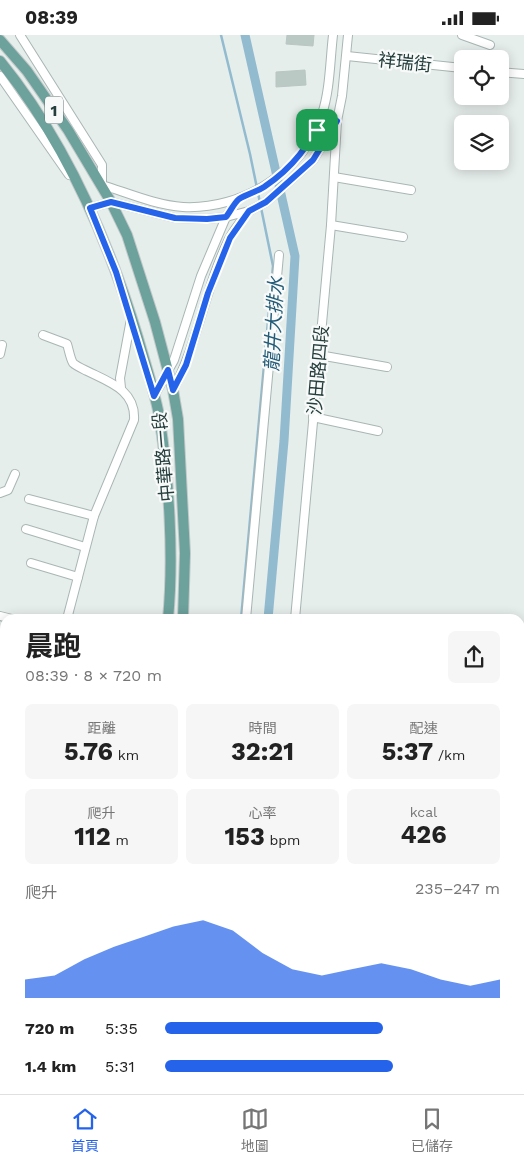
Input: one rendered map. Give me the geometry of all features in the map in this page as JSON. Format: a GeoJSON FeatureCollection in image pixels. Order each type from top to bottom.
{"type":"FeatureCollection","features":[{"type":"Feature","properties":{"kind":"main road","name":"1"},"geometry":{"type":"LineString","coordinates":[[0,40],[27,71],[68,130],[102,185]]}},
{"type":"Feature","properties":{"kind":"main road","name":"中華路一段"},"geometry":{"type":"LineString","coordinates":[[0,61],[15,80],[81,187],[116,272],[132,318],[159,414],[168,496],[168,614]]}},
{"type":"Feature","properties":{"kind":"main road","name":"中華路一段"},"geometry":{"type":"LineString","coordinates":[[102,185],[127,235],[173,390],[178,419],[183,492],[186,580],[183,614]]}},
{"type":"Feature","properties":{"kind":"street"},"geometry":{"type":"LineString","coordinates":[[20,35],[102,165],[102,185],[154,201],[183,207],[238,199],[262,188],[281,174],[302,151],[317,130],[323,113],[333,35]]}},
{"type":"Feature","properties":{"kind":"street","name":"沙田路四段"},"geometry":{"type":"LineString","coordinates":[[295,614],[331,225],[337,121],[348,35]]}},
{"type":"Feature","properties":{"kind":"street"},"geometry":{"type":"LineString","coordinates":[[462,35],[490,45]]}},
{"type":"Feature","properties":{"kind":"street","name":"祥瑞街"},"geometry":{"type":"LineString","coordinates":[[346,56],[454,67]]}},
{"type":"Feature","properties":{"kind":"street"},"geometry":{"type":"LineString","coordinates":[[509,73],[524,75]]}},
{"type":"Feature","properties":{"kind":"street"},"geometry":{"type":"LineString","coordinates":[[0,76],[90,208],[111,202],[175,218],[207,219],[226,217],[249,211],[266,202],[313,160],[337,121],[323,113]]}},
{"type":"Feature","properties":{"kind":"street"},"geometry":{"type":"LineString","coordinates":[[334,177],[411,190]]}},
{"type":"Feature","properties":{"kind":"street"},"geometry":{"type":"LineString","coordinates":[[154,396],[174,360],[201,276],[226,217],[238,199]]}},
{"type":"Feature","properties":{"kind":"street"},"geometry":{"type":"LineString","coordinates":[[173,390],[186,365],[208,293],[230,238],[249,211]]}},
{"type":"Feature","properties":{"kind":"street"},"geometry":{"type":"LineString","coordinates":[[331,225],[403,237]]}},
{"type":"Feature","properties":{"kind":"street"},"geometry":{"type":"LineString","coordinates":[[246,614],[279,255]]}},
{"type":"Feature","properties":{"kind":"street"},"geometry":{"type":"LineString","coordinates":[[121,388],[120,379],[132,318]]}},
{"type":"Feature","properties":{"kind":"street"},"geometry":{"type":"LineString","coordinates":[[44,335],[66,345],[73,363],[121,388],[133,405],[134,420],[94,516],[68,614]]}},
{"type":"Feature","properties":{"kind":"street"},"geometry":{"type":"LineString","coordinates":[[0,354],[2,345]]}},
{"type":"Feature","properties":{"kind":"street"},"geometry":{"type":"LineString","coordinates":[[319,355],[387,367]]}},
{"type":"Feature","properties":{"kind":"street"},"geometry":{"type":"LineString","coordinates":[[313,417],[378,431]]}},
{"type":"Feature","properties":{"kind":"street"},"geometry":{"type":"LineString","coordinates":[[0,493],[8,490],[14,475]]}},
{"type":"Feature","properties":{"kind":"street"},"geometry":{"type":"LineString","coordinates":[[29,499],[94,516]]}},
{"type":"Feature","properties":{"kind":"street"},"geometry":{"type":"LineString","coordinates":[[26,529],[85,547]]}},
{"type":"Feature","properties":{"kind":"street"},"geometry":{"type":"LineString","coordinates":[[31,563],[78,577]]}},
{"type":"Feature","properties":{"kind":"building"},"geometry":{"type":"Polygon","coordinates":[[[287,35],[314,35],[313,46],[286,44],[287,35]]]}},
{"type":"Feature","properties":{"kind":"building"},"geometry":{"type":"Polygon","coordinates":[[[305,70],[306,85],[276,87],[276,72],[305,70]]]}},
{"type":"Feature","properties":{"kind":"waterway"},"geometry":{"type":"LineString","coordinates":[[221,35],[250,154],[273,266],[241,614]]}},
{"type":"Feature","properties":{"kind":"waterway","name":"龍井大排水"},"geometry":{"type":"LineString","coordinates":[[245,35],[295,256],[284,441],[268,614]]}},
{"type":"Feature","properties":{"kind":"route"},"geometry":{"type":"LineString","coordinates":[[323,113],[337,121],[313,160],[266,202],[249,211],[230,238],[208,293],[186,365],[173,390],[168,370],[154,396],[132,318],[90,208],[111,202],[175,218],[207,219],[226,217],[238,199],[262,188],[281,174],[302,151],[317,130],[323,113]]}}]}
